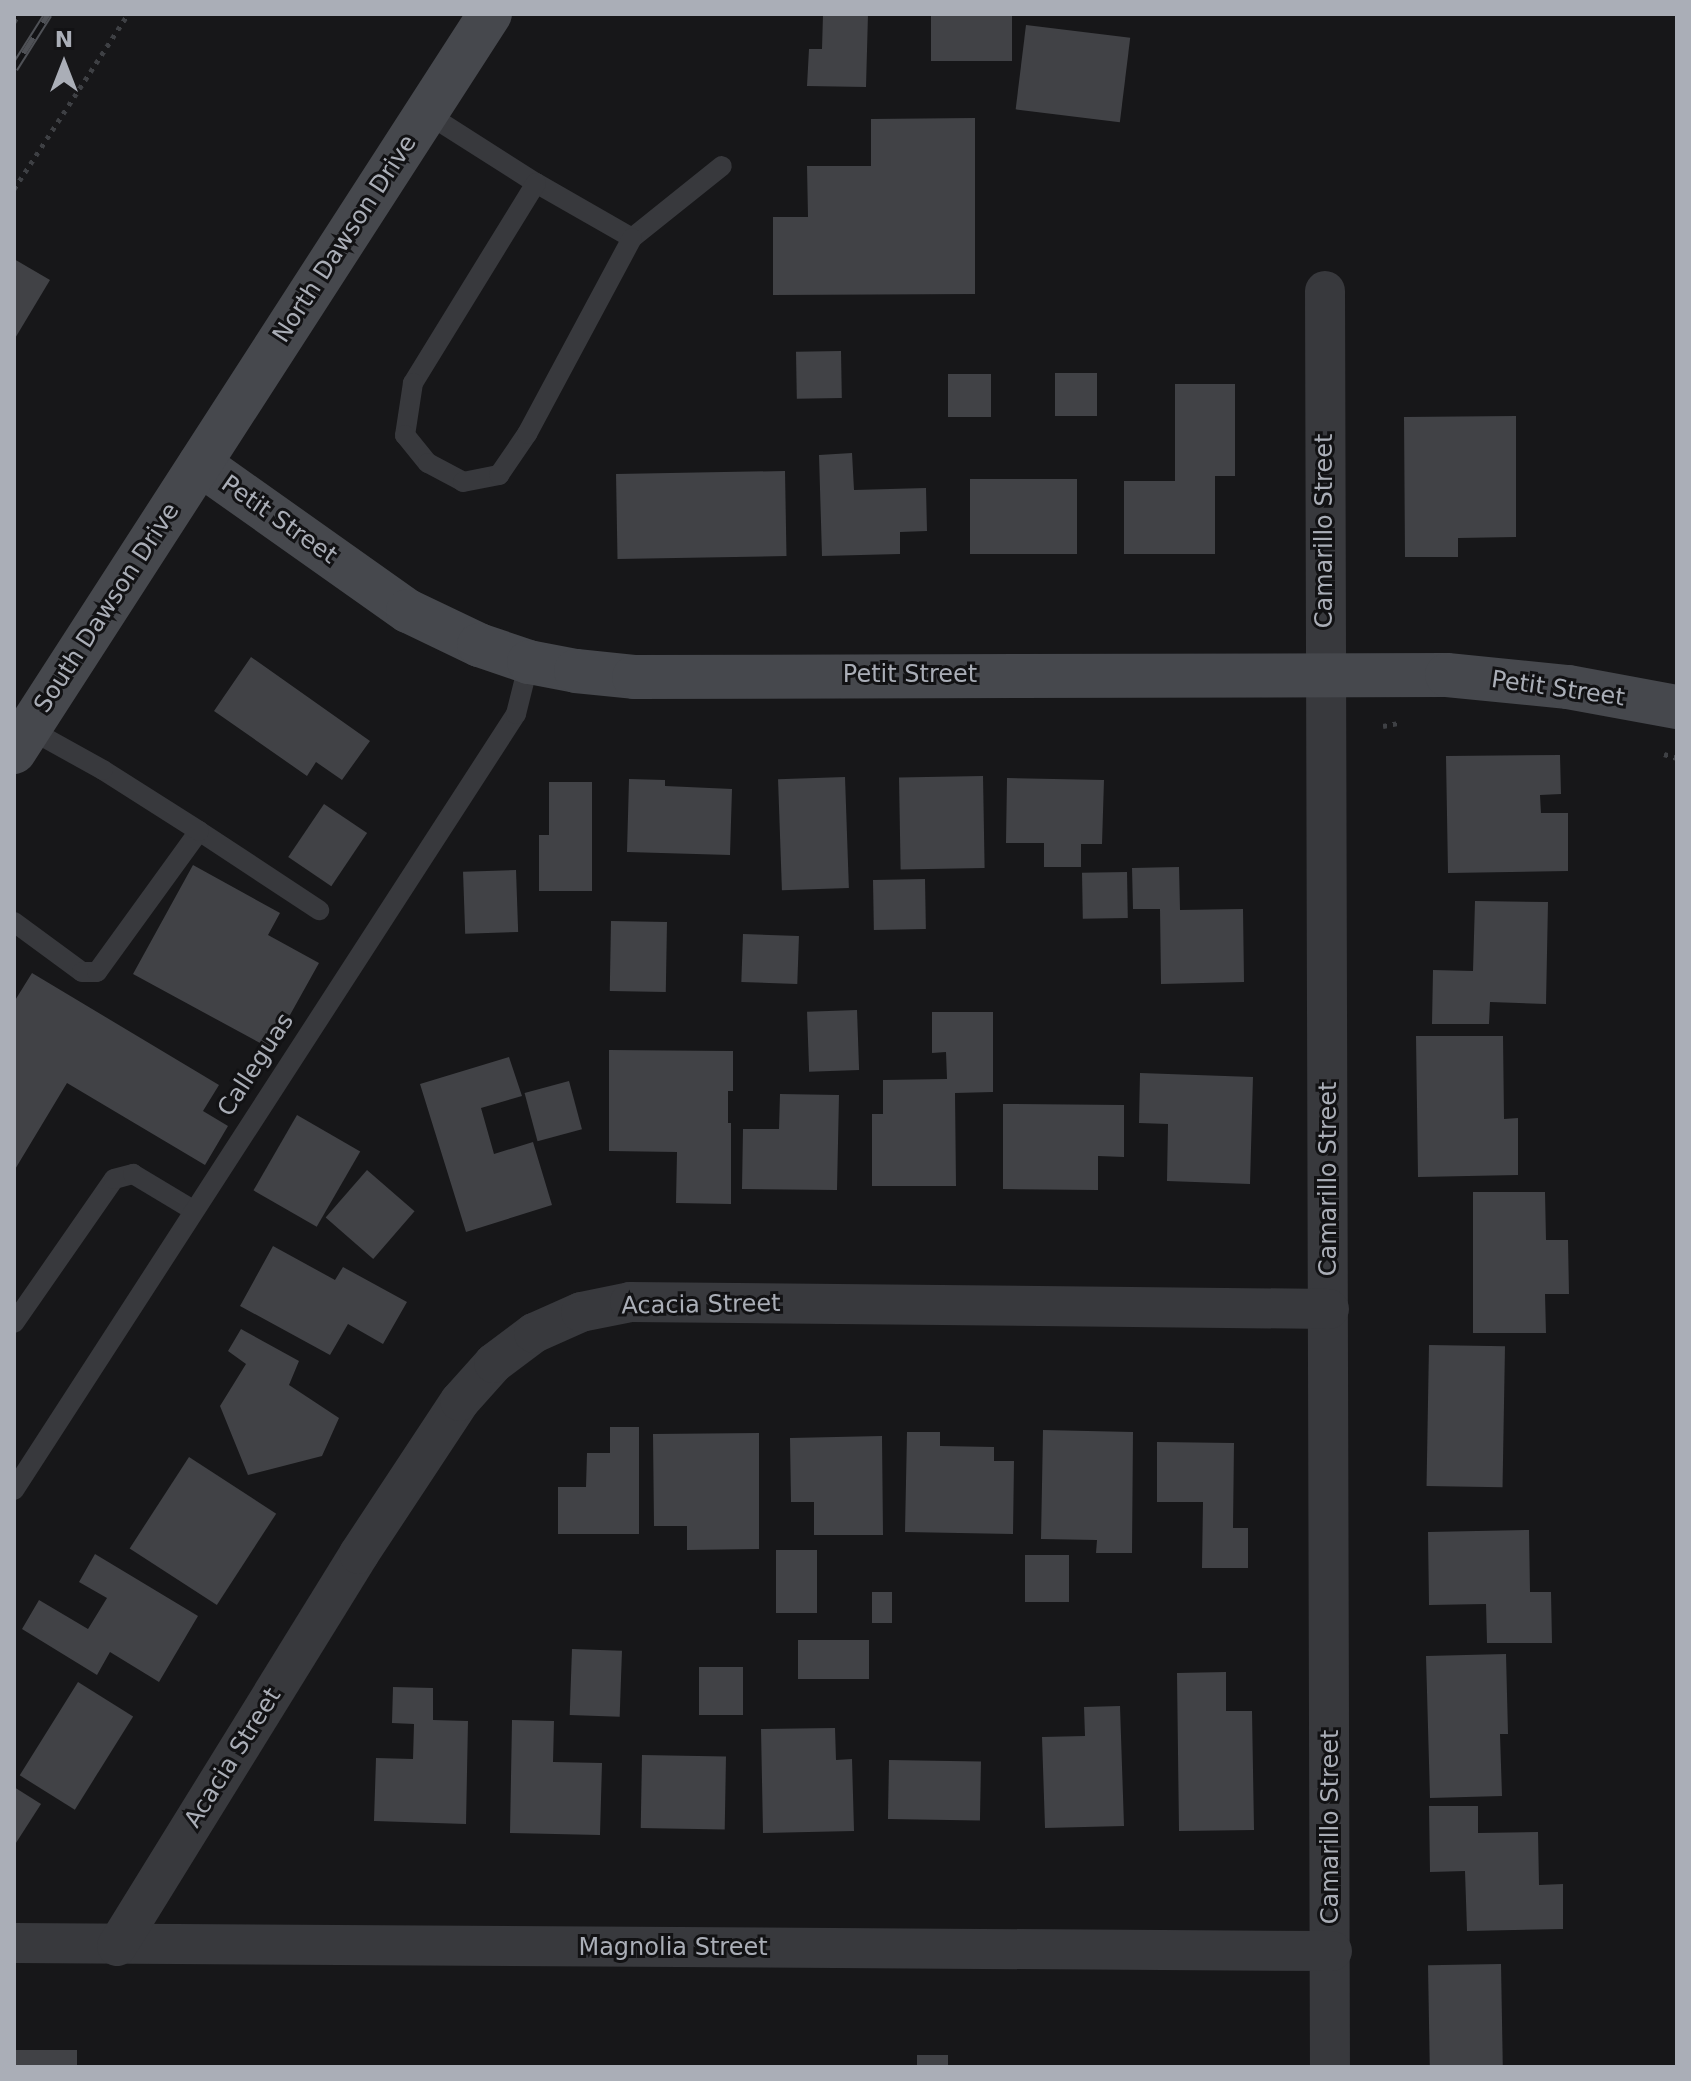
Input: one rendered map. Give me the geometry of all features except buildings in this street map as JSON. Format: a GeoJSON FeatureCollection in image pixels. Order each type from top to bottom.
{"type":"FeatureCollection","features":[{"type":"Feature","properties":{"kind":"street","name":"North Dawson Drive"},"geometry":{"type":"LineString","coordinates":[[200,464],[490,14]]}},
{"type":"Feature","properties":{"kind":"street","name":"Camarillo Street"},"geometry":{"type":"LineString","coordinates":[[1325,291],[1330,2067]]}},
{"type":"Feature","properties":{"kind":"street","name":"Petit Street"},"geometry":{"type":"LineString","coordinates":[[200,464],[408,611],[479,645],[529,662],[634,677],[1447,675],[1538,684],[1677,707]]}},
{"type":"Feature","properties":{"kind":"street","name":"South Dawson Drive"},"geometry":{"type":"LineString","coordinates":[[21,741],[200,464]]}},
{"type":"Feature","properties":{"kind":"street","name":"Acacia Street"},"geometry":{"type":"LineString","coordinates":[[117,1946],[359,1554],[460,1401],[494,1363],[534,1333],[581,1312],[630,1302],[1329,1309]]}},
{"type":"Feature","properties":{"kind":"street","name":"Magnolia Street"},"geometry":{"type":"LineString","coordinates":[[14,1943],[1332,1951]]}},
{"type":"Feature","properties":{"kind":"lane"},"geometry":{"type":"LineString","coordinates":[[426,113],[536,183],[632,238]]}},
{"type":"Feature","properties":{"kind":"lane"},"geometry":{"type":"LineString","coordinates":[[536,183],[413,383],[405,435],[428,463],[463,482],[499,475],[527,434],[632,238],[722,166]]}},
{"type":"Feature","properties":{"kind":"lane","name":"Calleguas"},"geometry":{"type":"LineString","coordinates":[[14,1490],[516,714],[529,662]]}},
{"type":"Feature","properties":{"kind":"lane"},"geometry":{"type":"LineString","coordinates":[[21,741],[103,770],[319,910]]}},
{"type":"Feature","properties":{"kind":"lane"},"geometry":{"type":"LineString","coordinates":[[14,922],[82,972],[97,972],[199,831]]}},
{"type":"Feature","properties":{"kind":"lane"},"geometry":{"type":"LineString","coordinates":[[14,1323],[114,1179],[133,1174],[193,1210]]}},
{"type":"Feature","properties":{"kind":"path"},"geometry":{"type":"LineString","coordinates":[[14,22],[19,14]]}},
{"type":"Feature","properties":{"kind":"path"},"geometry":{"type":"LineString","coordinates":[[14,189],[128,14]]}},
{"type":"Feature","properties":{"kind":"railway"},"geometry":{"type":"LineString","coordinates":[[14,68],[48,14]]}}]}
